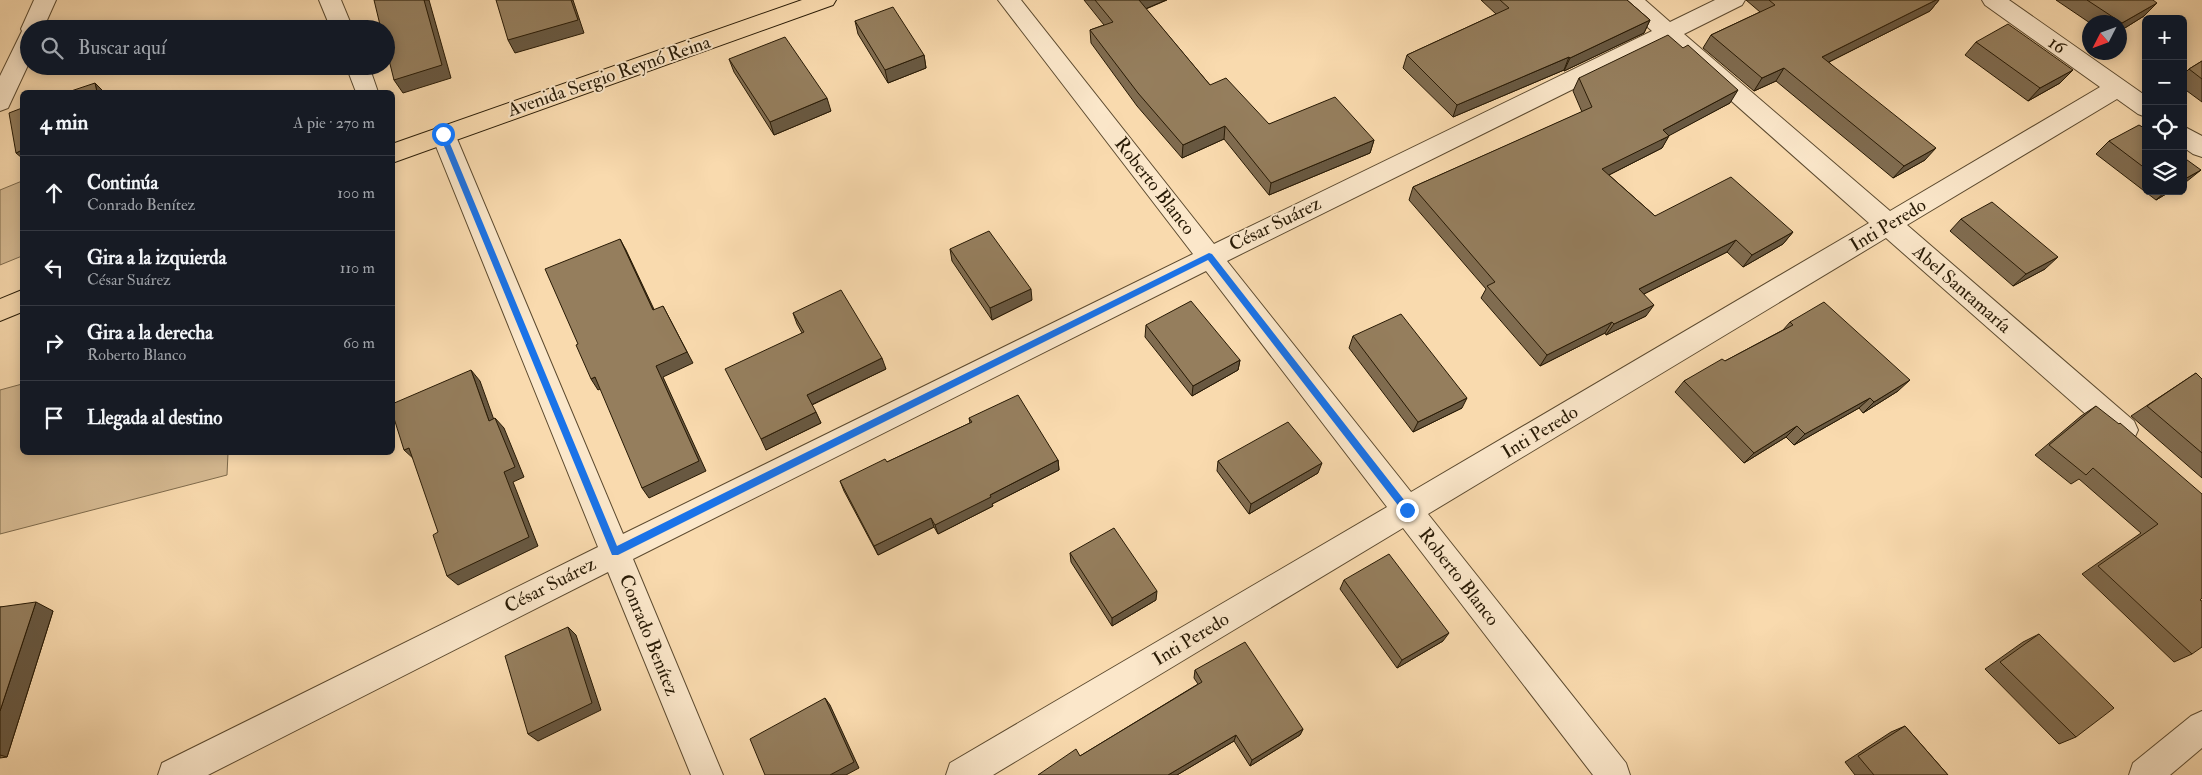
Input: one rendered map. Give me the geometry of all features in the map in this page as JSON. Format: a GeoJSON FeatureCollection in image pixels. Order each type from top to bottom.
{"type":"FeatureCollection","features":[{"type":"Feature","properties":{"kind":"main road","name":"Avenida Sergio Reynó Reina"},"geometry":{"type":"LineString","coordinates":[[395,153],[443,134],[825,0]]}},
{"type":"Feature","properties":{"kind":"main road"},"geometry":{"type":"LineString","coordinates":[[0,310],[20,302]]}},
{"type":"Feature","properties":{"kind":"street"},"geometry":{"type":"LineString","coordinates":[[36,20],[45,0]]}},
{"type":"Feature","properties":{"kind":"street"},"geometry":{"type":"LineString","coordinates":[[330,0],[338,20]]}},
{"type":"Feature","properties":{"kind":"street","name":"Roberto Blanco"},"geometry":{"type":"LineString","coordinates":[[1009,0],[1614,775]]}},
{"type":"Feature","properties":{"kind":"street","name":"Abel Santamaría"},"geometry":{"type":"LineString","coordinates":[[1631,0],[2142,446]]}},
{"type":"Feature","properties":{"kind":"street","name":"César Suárez"},"geometry":{"type":"LineString","coordinates":[[174,775],[615,552],[1209,256],[1734,0]]}},
{"type":"Feature","properties":{"kind":"street","name":"16"},"geometry":{"type":"LineString","coordinates":[[1993,0],[2142,105]]}},
{"type":"Feature","properties":{"kind":"street"},"geometry":{"type":"LineString","coordinates":[[0,102],[20,56]]}},
{"type":"Feature","properties":{"kind":"street"},"geometry":{"type":"LineString","coordinates":[[360,75],[366,90]]}},
{"type":"Feature","properties":{"kind":"street","name":"Inti Peredo"},"geometry":{"type":"LineString","coordinates":[[962,775],[2118,88]]}},
{"type":"Feature","properties":{"kind":"street","name":"Conrado Benítez"},"geometry":{"type":"LineString","coordinates":[[443,134],[707,775]]}},
{"type":"Feature","properties":{"kind":"street"},"geometry":{"type":"LineString","coordinates":[[2187,138],[2202,148]]}},
{"type":"Feature","properties":{"kind":"street"},"geometry":{"type":"LineString","coordinates":[[2145,775],[2202,727]]}},
{"type":"Feature","properties":{"kind":"shaded area"},"geometry":{"type":"Polygon","coordinates":[[[20,182],[20,257],[0,265],[0,190],[20,182]]]}},
{"type":"Feature","properties":{"kind":"shaded area"},"geometry":{"type":"Polygon","coordinates":[[[20,385],[20,455],[228,455],[227,475],[0,534],[0,390],[20,385]]]}},
{"type":"Feature","properties":{"kind":"building"},"geometry":{"type":"Polygon","coordinates":[[[374,0],[424,0],[442,65],[394,80],[395,20],[379,20],[374,0]]]}},
{"type":"Feature","properties":{"kind":"building"},"geometry":{"type":"Polygon","coordinates":[[[496,0],[571,0],[578,20],[508,40],[496,0]]]}},
{"type":"Feature","properties":{"kind":"building"},"geometry":{"type":"Polygon","coordinates":[[[1095,0],[1139,0],[1210,85],[1226,78],[1269,124],[1335,97],[1374,140],[1271,183],[1225,126],[1183,145],[1138,93],[1090,30],[1113,22],[1095,0]]]}},
{"type":"Feature","properties":{"kind":"building"},"geometry":{"type":"Polygon","coordinates":[[[1500,0],[1627,0],[1650,20],[1570,58],[1457,105],[1407,55],[1509,8],[1500,0]]]}},
{"type":"Feature","properties":{"kind":"building"},"geometry":{"type":"Polygon","coordinates":[[[1769,0],[1936,0],[1822,57],[1936,148],[1904,166],[1784,68],[1762,78],[1711,35],[1775,5],[1769,0]]]}},
{"type":"Feature","properties":{"kind":"building"},"geometry":{"type":"Polygon","coordinates":[[[2087,0],[2153,0],[2157,3],[2127,20],[2127,15],[2110,15],[2087,0]]]}},
{"type":"Feature","properties":{"kind":"building"},"geometry":{"type":"Polygon","coordinates":[[[893,7],[924,55],[885,70],[855,21],[893,7]]]}},
{"type":"Feature","properties":{"kind":"building"},"geometry":{"type":"Polygon","coordinates":[[[2008,24],[2073,70],[2040,88],[1976,42],[2008,24]]]}},
{"type":"Feature","properties":{"kind":"building"},"geometry":{"type":"Polygon","coordinates":[[[1668,35],[1683,48],[1688,45],[1738,90],[1663,130],[1669,136],[1602,169],[1655,216],[1731,177],[1793,232],[1752,255],[1736,240],[1639,289],[1654,305],[1614,324],[1612,322],[1547,355],[1487,286],[1495,282],[1413,187],[1592,107],[1579,78],[1668,35]]]}},
{"type":"Feature","properties":{"kind":"building"},"geometry":{"type":"Polygon","coordinates":[[[785,37],[827,98],[770,122],[729,59],[785,37]]]}},
{"type":"Feature","properties":{"kind":"building"},"geometry":{"type":"Polygon","coordinates":[[[2202,61],[2202,79],[2189,69],[2202,61]]]}},
{"type":"Feature","properties":{"kind":"building"},"geometry":{"type":"Polygon","coordinates":[[[95,83],[97,90],[74,90],[95,83]]]}},
{"type":"Feature","properties":{"kind":"building"},"geometry":{"type":"Polygon","coordinates":[[[20,109],[20,151],[16,153],[9,113],[20,109]]]}},
{"type":"Feature","properties":{"kind":"building"},"geometry":{"type":"Polygon","coordinates":[[[2139,125],[2142,127],[2142,166],[2109,141],[2139,125]]]}},
{"type":"Feature","properties":{"kind":"building"},"geometry":{"type":"Polygon","coordinates":[[[2187,160],[2201,170],[2187,178],[2187,160]]]}},
{"type":"Feature","properties":{"kind":"building"},"geometry":{"type":"Polygon","coordinates":[[[1992,202],[2058,257],[2026,274],[1961,219],[1992,202]]]}},
{"type":"Feature","properties":{"kind":"building"},"geometry":{"type":"Polygon","coordinates":[[[989,231],[1031,289],[990,308],[950,249],[989,231]]]}},
{"type":"Feature","properties":{"kind":"building"},"geometry":{"type":"Polygon","coordinates":[[[620,239],[653,310],[663,306],[687,352],[656,366],[699,461],[642,488],[595,377],[591,379],[576,345],[578,344],[545,269],[620,239]]]}},
{"type":"Feature","properties":{"kind":"building"},"geometry":{"type":"Polygon","coordinates":[[[841,290],[882,358],[807,395],[816,412],[761,439],[725,369],[804,332],[793,313],[841,290]]]}},
{"type":"Feature","properties":{"kind":"building"},"geometry":{"type":"Polygon","coordinates":[[[1191,301],[1240,360],[1193,386],[1146,325],[1191,301]]]}},
{"type":"Feature","properties":{"kind":"building"},"geometry":{"type":"Polygon","coordinates":[[[1824,302],[1910,380],[1874,402],[1870,398],[1805,434],[1797,426],[1754,453],[1684,381],[1722,359],[1725,361],[1793,325],[1790,322],[1824,302]]]}},
{"type":"Feature","properties":{"kind":"building"},"geometry":{"type":"Polygon","coordinates":[[[1401,314],[1467,398],[1418,422],[1353,336],[1401,314]]]}},
{"type":"Feature","properties":{"kind":"building"},"geometry":{"type":"Polygon","coordinates":[[[471,370],[489,421],[495,418],[515,467],[504,472],[529,537],[447,576],[433,535],[438,532],[409,448],[404,450],[395,422],[395,403],[471,370]]]}},
{"type":"Feature","properties":{"kind":"building"},"geometry":{"type":"Polygon","coordinates":[[[2196,373],[2202,379],[2202,453],[2147,406],[2196,373]]]}},
{"type":"Feature","properties":{"kind":"building"},"geometry":{"type":"Polygon","coordinates":[[[1018,395],[1058,460],[935,525],[931,518],[874,546],[840,481],[885,459],[887,462],[972,422],[969,418],[1018,395]]]}},
{"type":"Feature","properties":{"kind":"building"},"geometry":{"type":"Polygon","coordinates":[[[2096,406],[2120,423],[2202,494],[2202,598],[2200,600],[2202,601],[2202,647],[2192,654],[2098,566],[2158,524],[2093,468],[2086,475],[2049,445],[2096,406]]]}},
{"type":"Feature","properties":{"kind":"building"},"geometry":{"type":"Polygon","coordinates":[[[1288,422],[1322,463],[1251,504],[1218,461],[1288,422]]]}},
{"type":"Feature","properties":{"kind":"building"},"geometry":{"type":"Polygon","coordinates":[[[1114,528],[1157,591],[1112,618],[1070,553],[1114,528]]]}},
{"type":"Feature","properties":{"kind":"building"},"geometry":{"type":"Polygon","coordinates":[[[1389,554],[1449,633],[1402,660],[1344,580],[1389,554]]]}},
{"type":"Feature","properties":{"kind":"building"},"geometry":{"type":"Polygon","coordinates":[[[36,602],[0,711],[0,607],[36,602]]]}},
{"type":"Feature","properties":{"kind":"building"},"geometry":{"type":"Polygon","coordinates":[[[568,627],[592,703],[528,734],[505,656],[568,627]]]}},
{"type":"Feature","properties":{"kind":"building"},"geometry":{"type":"Polygon","coordinates":[[[2039,634],[2114,708],[2076,737],[2000,662],[2039,634]]]}},
{"type":"Feature","properties":{"kind":"building"},"geometry":{"type":"Polygon","coordinates":[[[1245,642],[1303,729],[1252,760],[1236,735],[1168,775],[1038,775],[1076,749],[1080,756],[1202,682],[1195,670],[1245,642]]]}},
{"type":"Feature","properties":{"kind":"building"},"geometry":{"type":"Polygon","coordinates":[[[825,698],[854,762],[830,775],[765,775],[750,739],[825,698]]]}},
{"type":"Feature","properties":{"kind":"building"},"geometry":{"type":"Polygon","coordinates":[[[1905,726],[1948,775],[1874,775],[1858,756],[1905,726]]]}},
{"type":"Feature","properties":{"kind":"route"},"geometry":{"type":"LineString","coordinates":[[443,134],[615,552],[1209,256],[1407,510]]}}]}
